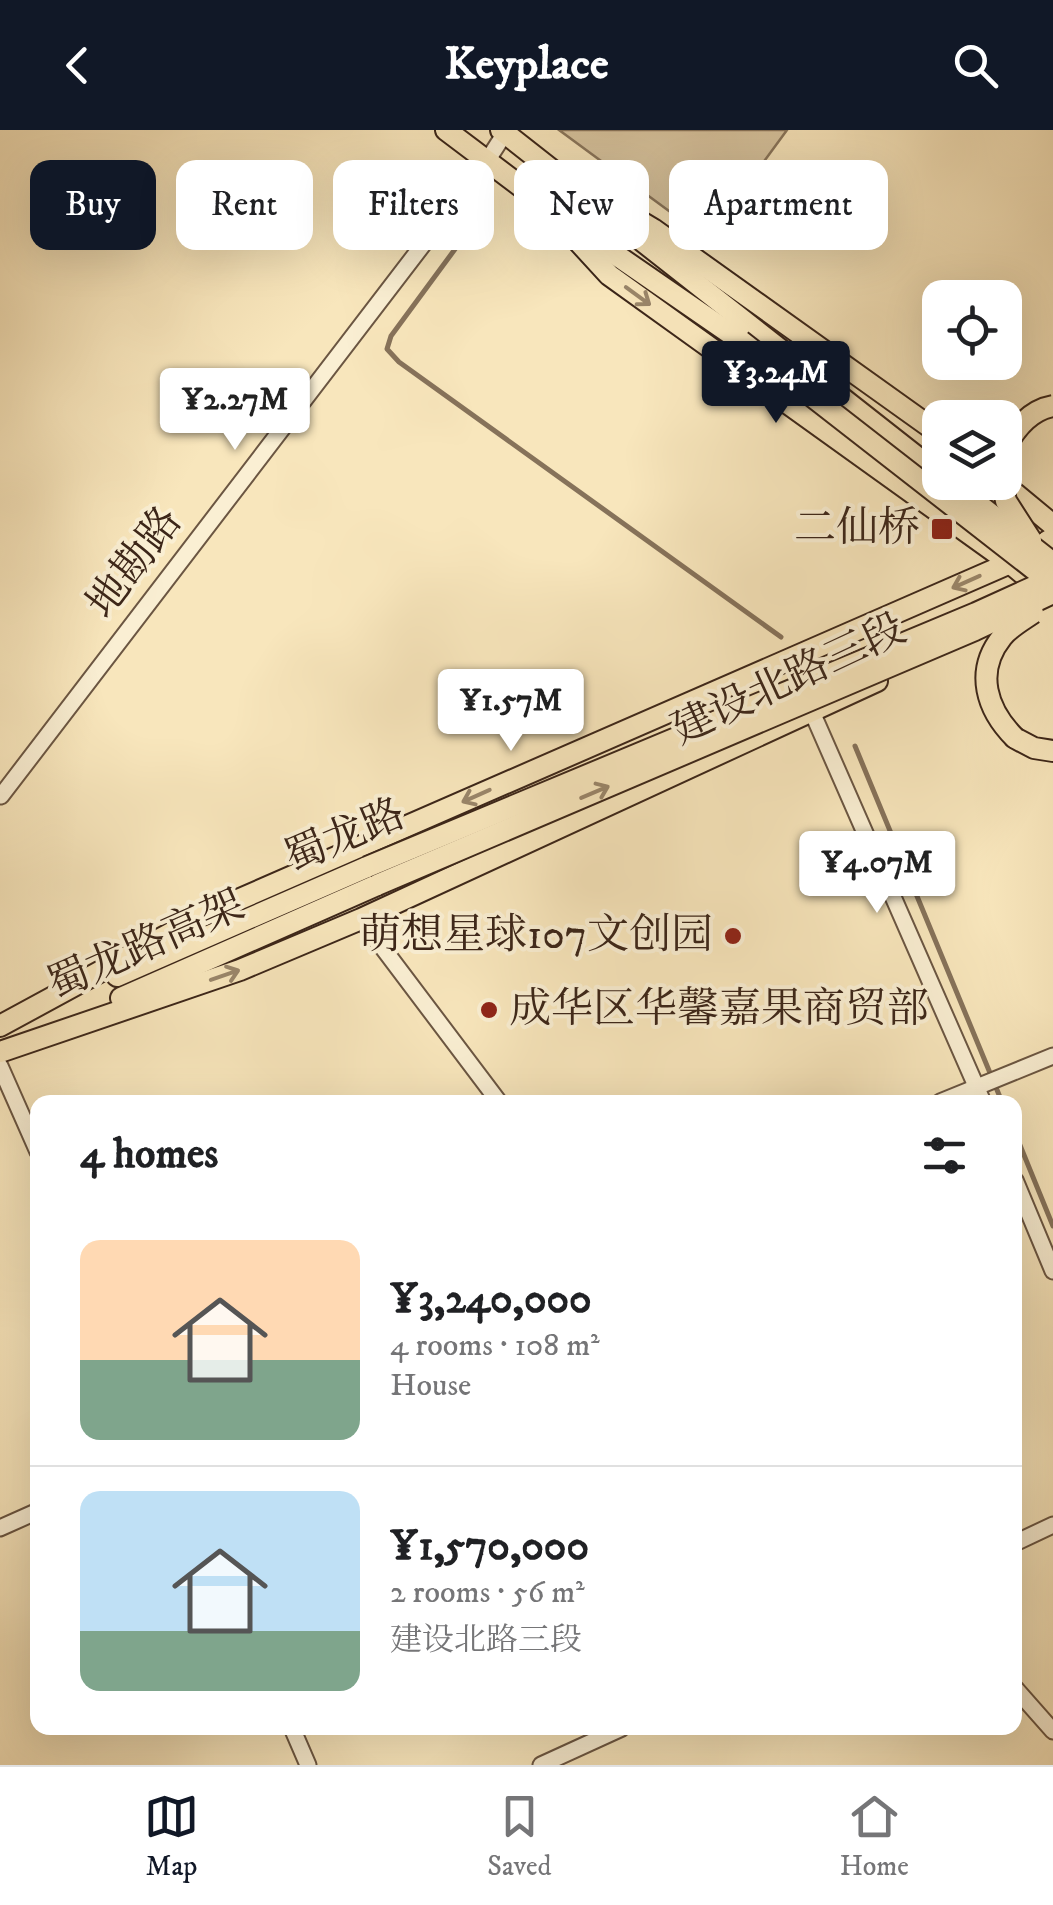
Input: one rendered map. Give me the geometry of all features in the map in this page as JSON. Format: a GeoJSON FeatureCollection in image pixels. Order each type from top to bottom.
{"type":"FeatureCollection","features":[{"type":"Feature","properties":{"kind":"main road"},"geometry":{"type":"LineString","coordinates":[[446,130],[486,160]]}},
{"type":"Feature","properties":{"kind":"main road"},"geometry":{"type":"LineString","coordinates":[[504,131],[540,160]]}},
{"type":"Feature","properties":{"kind":"main road"},"geometry":{"type":"LineString","coordinates":[[494,166],[514,181]]}},
{"type":"Feature","properties":{"kind":"main road"},"geometry":{"type":"LineString","coordinates":[[649,226],[922,421]]}},
{"type":"Feature","properties":{"kind":"main road"},"geometry":{"type":"LineString","coordinates":[[586,250],[609,275],[1053,597],[1002,638],[990,659],[986,681],[990,702],[1000,722],[1015,738],[1034,748],[1053,751]]}},
{"type":"Feature","properties":{"kind":"main road"},"geometry":{"type":"LineString","coordinates":[[616,250],[746,333],[922,462]]}},
{"type":"Feature","properties":{"kind":"main road"},"geometry":{"type":"LineString","coordinates":[[648,250],[1053,581]]}},
{"type":"Feature","properties":{"kind":"main road"},"geometry":{"type":"LineString","coordinates":[[1022,421],[1053,407]]}},
{"type":"Feature","properties":{"kind":"main road"},"geometry":{"type":"LineString","coordinates":[[1022,424],[1041,408],[1053,407]]}},
{"type":"Feature","properties":{"kind":"main road"},"geometry":{"type":"LineString","coordinates":[[1022,499],[1053,525]]}},
{"type":"Feature","properties":{"kind":"main road"},"geometry":{"type":"LineString","coordinates":[[975,500],[1050,553]]}},
{"type":"Feature","properties":{"kind":"main road"},"geometry":{"type":"LineString","coordinates":[[1006,500],[1050,553]]}},
{"type":"Feature","properties":{"kind":"main road","name":"建设北路三段"},"geometry":{"type":"LineString","coordinates":[[0,1027],[208,913],[1010,563],[1050,553]]}},
{"type":"Feature","properties":{"kind":"main road","name":"蜀龙路"},"geometry":{"type":"LineString","coordinates":[[372,876],[1053,581]]}},
{"type":"Feature","properties":{"kind":"main road","name":"建设北路三段"},"geometry":{"type":"LineString","coordinates":[[0,1052],[240,970],[360,919],[1053,597]]}},
{"type":"Feature","properties":{"kind":"main road","name":"蜀龙路"},"geometry":{"type":"LineString","coordinates":[[0,1027],[1053,597]]}},
{"type":"Feature","properties":{"kind":"main road","name":"蜀龙路高架"},"geometry":{"type":"LineString","coordinates":[[0,1052],[372,876]]}},
{"type":"Feature","properties":{"kind":"street","name":"地勘路"},"geometry":{"type":"LineString","coordinates":[[488,160],[504,131]]}},
{"type":"Feature","properties":{"kind":"street","name":"地勘路"},"geometry":{"type":"LineString","coordinates":[[0,796],[419,250]]}},
{"type":"Feature","properties":{"kind":"street"},"geometry":{"type":"LineString","coordinates":[[812,712],[982,1091],[1007,1074],[1053,1056]]}},
{"type":"Feature","properties":{"kind":"street"},"geometry":{"type":"LineString","coordinates":[[0,796],[0,814]]}},
{"type":"Feature","properties":{"kind":"street"},"geometry":{"type":"LineString","coordinates":[[360,919],[494,1095]]}},
{"type":"Feature","properties":{"kind":"street"},"geometry":{"type":"LineString","coordinates":[[0,1066],[30,1134]]}},
{"type":"Feature","properties":{"kind":"street"},"geometry":{"type":"LineString","coordinates":[[1022,1197],[1053,1272]]}},
{"type":"Feature","properties":{"kind":"street"},"geometry":{"type":"LineString","coordinates":[[0,1528],[30,1515]]}},
{"type":"Feature","properties":{"kind":"street"},"geometry":{"type":"LineString","coordinates":[[1022,1540],[1053,1525]]}},
{"type":"Feature","properties":{"kind":"street"},"geometry":{"type":"LineString","coordinates":[[1022,1696],[1053,1731]]}},
{"type":"Feature","properties":{"kind":"street"},"geometry":{"type":"LineString","coordinates":[[295,1735],[308,1765]]}},
{"type":"Feature","properties":{"kind":"street"},"geometry":{"type":"LineString","coordinates":[[541,1765],[607,1735]]}},
{"type":"Feature","properties":{"kind":"shaded area"},"geometry":{"type":"Polygon","coordinates":[[[559,130],[787,130],[765,160],[669,160],[669,211],[649,196],[649,160],[600,160],[559,130]]]}},
{"type":"Feature","properties":{"kind":"waterway"},"geometry":{"type":"LineString","coordinates":[[454,250],[391,336],[387,349],[399,362],[781,637]]}},
{"type":"Feature","properties":{"kind":"waterway"},"geometry":{"type":"LineString","coordinates":[[855,746],[999,1095]]}},
{"type":"Feature","properties":{"kind":"waterway"},"geometry":{"type":"LineString","coordinates":[[1022,1150],[1053,1226]]}},
{"type":"Feature","properties":{"kind":"place","name":"二仙桥"},"geometry":{"type":"Point","coordinates":[942,529]}},
{"type":"Feature","properties":{"kind":"place","name":"萌想星球107文创园"},"geometry":{"type":"Point","coordinates":[733,936]}},
{"type":"Feature","properties":{"kind":"place","name":"成华区华馨嘉果商贸部"},"geometry":{"type":"Point","coordinates":[489,1010]}}]}
